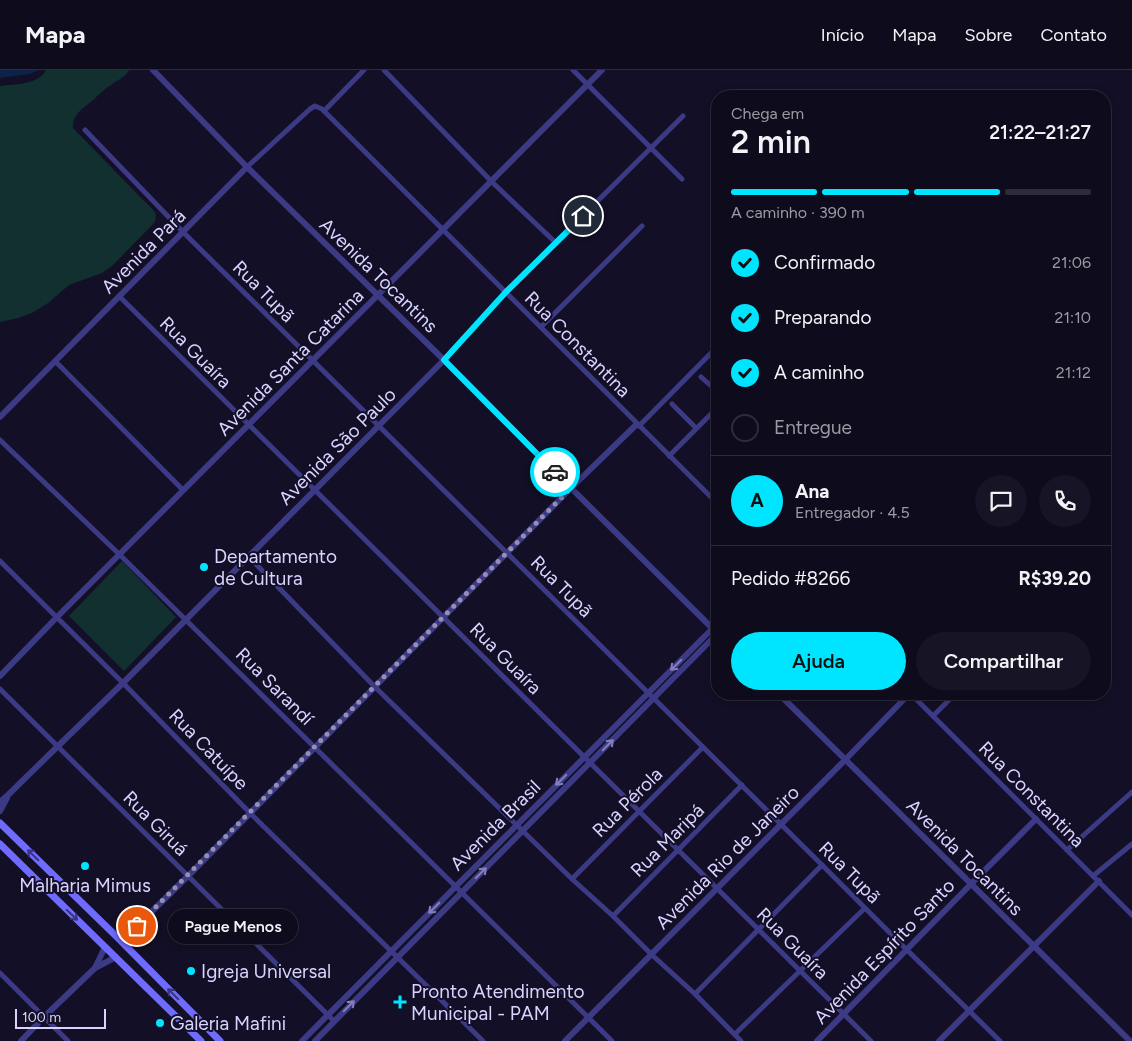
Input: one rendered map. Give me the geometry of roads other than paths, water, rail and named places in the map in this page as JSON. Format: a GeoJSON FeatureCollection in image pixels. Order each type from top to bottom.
{"type":"FeatureCollection","features":[{"type":"Feature","properties":{"kind":"main road"},"geometry":{"type":"LineString","coordinates":[[0,823],[220,1041]]}},
{"type":"Feature","properties":{"kind":"main road"},"geometry":{"type":"LineString","coordinates":[[0,844],[201,1041]]}},
{"type":"Feature","properties":{"kind":"street","name":"Avenida Tocantins"},"geometry":{"type":"LineString","coordinates":[[153,70],[247,167],[711,624]]}},
{"type":"Feature","properties":{"kind":"street"},"geometry":{"type":"LineString","coordinates":[[324,111],[364,70]]}},
{"type":"Feature","properties":{"kind":"street"},"geometry":{"type":"LineString","coordinates":[[384,70],[491,181],[556,243]]}},
{"type":"Feature","properties":{"kind":"street"},"geometry":{"type":"LineString","coordinates":[[573,70],[682,179]]}},
{"type":"Feature","properties":{"kind":"street","name":"Avenida Santa Catarina"},"geometry":{"type":"LineString","coordinates":[[0,676],[602,70]]}},
{"type":"Feature","properties":{"kind":"street","name":"Avenida Pará"},"geometry":{"type":"LineString","coordinates":[[0,417],[247,167],[310,109],[317,107],[324,111]]}},
{"type":"Feature","properties":{"kind":"street","name":"Rua Constantina"},"geometry":{"type":"LineString","coordinates":[[324,111],[711,497]]}},
{"type":"Feature","properties":{"kind":"street","name":"Avenida São Paulo"},"geometry":{"type":"LineString","coordinates":[[0,802],[186,620],[444,360],[505,293],[683,116]]}},
{"type":"Feature","properties":{"kind":"street","name":"Rua Tupã"},"geometry":{"type":"LineString","coordinates":[[85,130],[313,361],[1000,1041]]}},
{"type":"Feature","properties":{"kind":"street"},"geometry":{"type":"LineString","coordinates":[[541,327],[642,226]]}},
{"type":"Feature","properties":{"kind":"street","name":"Rua Guaíra"},"geometry":{"type":"LineString","coordinates":[[119,296],[871,1041]]}},
{"type":"Feature","properties":{"kind":"street"},"geometry":{"type":"LineString","coordinates":[[116,936],[137,926],[571,488],[711,353]]}},
{"type":"Feature","properties":{"kind":"street"},"geometry":{"type":"LineString","coordinates":[[55,360],[183,490]]}},
{"type":"Feature","properties":{"kind":"street"},"geometry":{"type":"LineString","coordinates":[[701,377],[711,386]]}},
{"type":"Feature","properties":{"kind":"street"},"geometry":{"type":"LineString","coordinates":[[672,404],[696,428]]}},
{"type":"Feature","properties":{"kind":"street"},"geometry":{"type":"LineString","coordinates":[[669,456],[711,414]]}},
{"type":"Feature","properties":{"kind":"street","name":"Rua Sarandí"},"geometry":{"type":"LineString","coordinates":[[0,440],[120,554],[612,1041]]}},
{"type":"Feature","properties":{"kind":"street"},"geometry":{"type":"LineString","coordinates":[[248,556],[375,686],[572,879],[695,994],[742,1041]]}},
{"type":"Feature","properties":{"kind":"street","name":"Rua Catuípe"},"geometry":{"type":"LineString","coordinates":[[0,561],[250,813],[483,1041]]}},
{"type":"Feature","properties":{"kind":"street","name":"Avenida Brasil"},"geometry":{"type":"LineString","coordinates":[[302,1041],[711,630]]}},
{"type":"Feature","properties":{"kind":"street","name":"Avenida Brasil"},"geometry":{"type":"LineString","coordinates":[[315,1041],[711,641]]}},
{"type":"Feature","properties":{"kind":"street","name":"Rua Giruá"},"geometry":{"type":"LineString","coordinates":[[0,689],[334,1021]]}},
{"type":"Feature","properties":{"kind":"street","name":"Avenida Tocantins"},"geometry":{"type":"LineString","coordinates":[[785,700],[1130,1041]]}},
{"type":"Feature","properties":{"kind":"street","name":"Avenida Rio de Janeiro"},"geometry":{"type":"LineString","coordinates":[[565,1041],[904,700]]}},
{"type":"Feature","properties":{"kind":"street","name":"Rua Constantina"},"geometry":{"type":"LineString","coordinates":[[916,700],[1132,914]]}},
{"type":"Feature","properties":{"kind":"street"},"geometry":{"type":"LineString","coordinates":[[933,716],[949,700]]}},
{"type":"Feature","properties":{"kind":"street","name":"Rua Pérola"},"geometry":{"type":"LineString","coordinates":[[572,879],[703,747]]}},
{"type":"Feature","properties":{"kind":"street","name":"Rua Maripá"},"geometry":{"type":"LineString","coordinates":[[613,916],[742,785]]}},
{"type":"Feature","properties":{"kind":"street"},"geometry":{"type":"LineString","coordinates":[[1068,850],[1132,792]]}},
{"type":"Feature","properties":{"kind":"street","name":"Avenida São Paulo"},"geometry":{"type":"LineString","coordinates":[[0,811],[9,794]]}},
{"type":"Feature","properties":{"kind":"street","name":"Avenida Espírito Santo"},"geometry":{"type":"LineString","coordinates":[[817,1041],[1036,819]]}},
{"type":"Feature","properties":{"kind":"street"},"geometry":{"type":"LineString","coordinates":[[1093,876],[1132,844]]}},
{"type":"Feature","properties":{"kind":"street"},"geometry":{"type":"LineString","coordinates":[[695,994],[822,865]]}},
{"type":"Feature","properties":{"kind":"street"},"geometry":{"type":"LineString","coordinates":[[939,1041],[1099,881]]}},
{"type":"Feature","properties":{"kind":"street"},"geometry":{"type":"LineString","coordinates":[[735,1034],[865,908]]}},
{"type":"Feature","properties":{"kind":"street"},"geometry":{"type":"LineString","coordinates":[[128,948],[137,926]]}},
{"type":"Feature","properties":{"kind":"street"},"geometry":{"type":"LineString","coordinates":[[95,968],[105,947]]}},
{"type":"Feature","properties":{"kind":"street"},"geometry":{"type":"LineString","coordinates":[[21,1041],[95,968],[116,958]]}},
{"type":"Feature","properties":{"kind":"street"},"geometry":{"type":"LineString","coordinates":[[0,974],[68,1041]]}},
{"type":"Feature","properties":{"kind":"water"},"geometry":{"type":"Polygon","coordinates":[[[0,70],[39,70],[30,74],[0,78],[0,70]]]}},
{"type":"Feature","properties":{"kind":"place","name":"Departamento de Cultura"},"geometry":{"type":"Point","coordinates":[204,567]}},
{"type":"Feature","properties":{"kind":"place","name":"Malharia Mimus"},"geometry":{"type":"Point","coordinates":[85,866]}},
{"type":"Feature","properties":{"kind":"place","name":"Pague Menos"},"geometry":{"type":"Point","coordinates":[137,926]}},
{"type":"Feature","properties":{"kind":"place","name":"Igreja Universal"},"geometry":{"type":"Point","coordinates":[191,971]}},
{"type":"Feature","properties":{"kind":"place","name":"Pronto Atendimento Municipal - PAM"},"geometry":{"type":"Point","coordinates":[400,1002]}},
{"type":"Feature","properties":{"kind":"place","name":"Galeria Mafini"},"geometry":{"type":"Point","coordinates":[160,1023]}}]}
